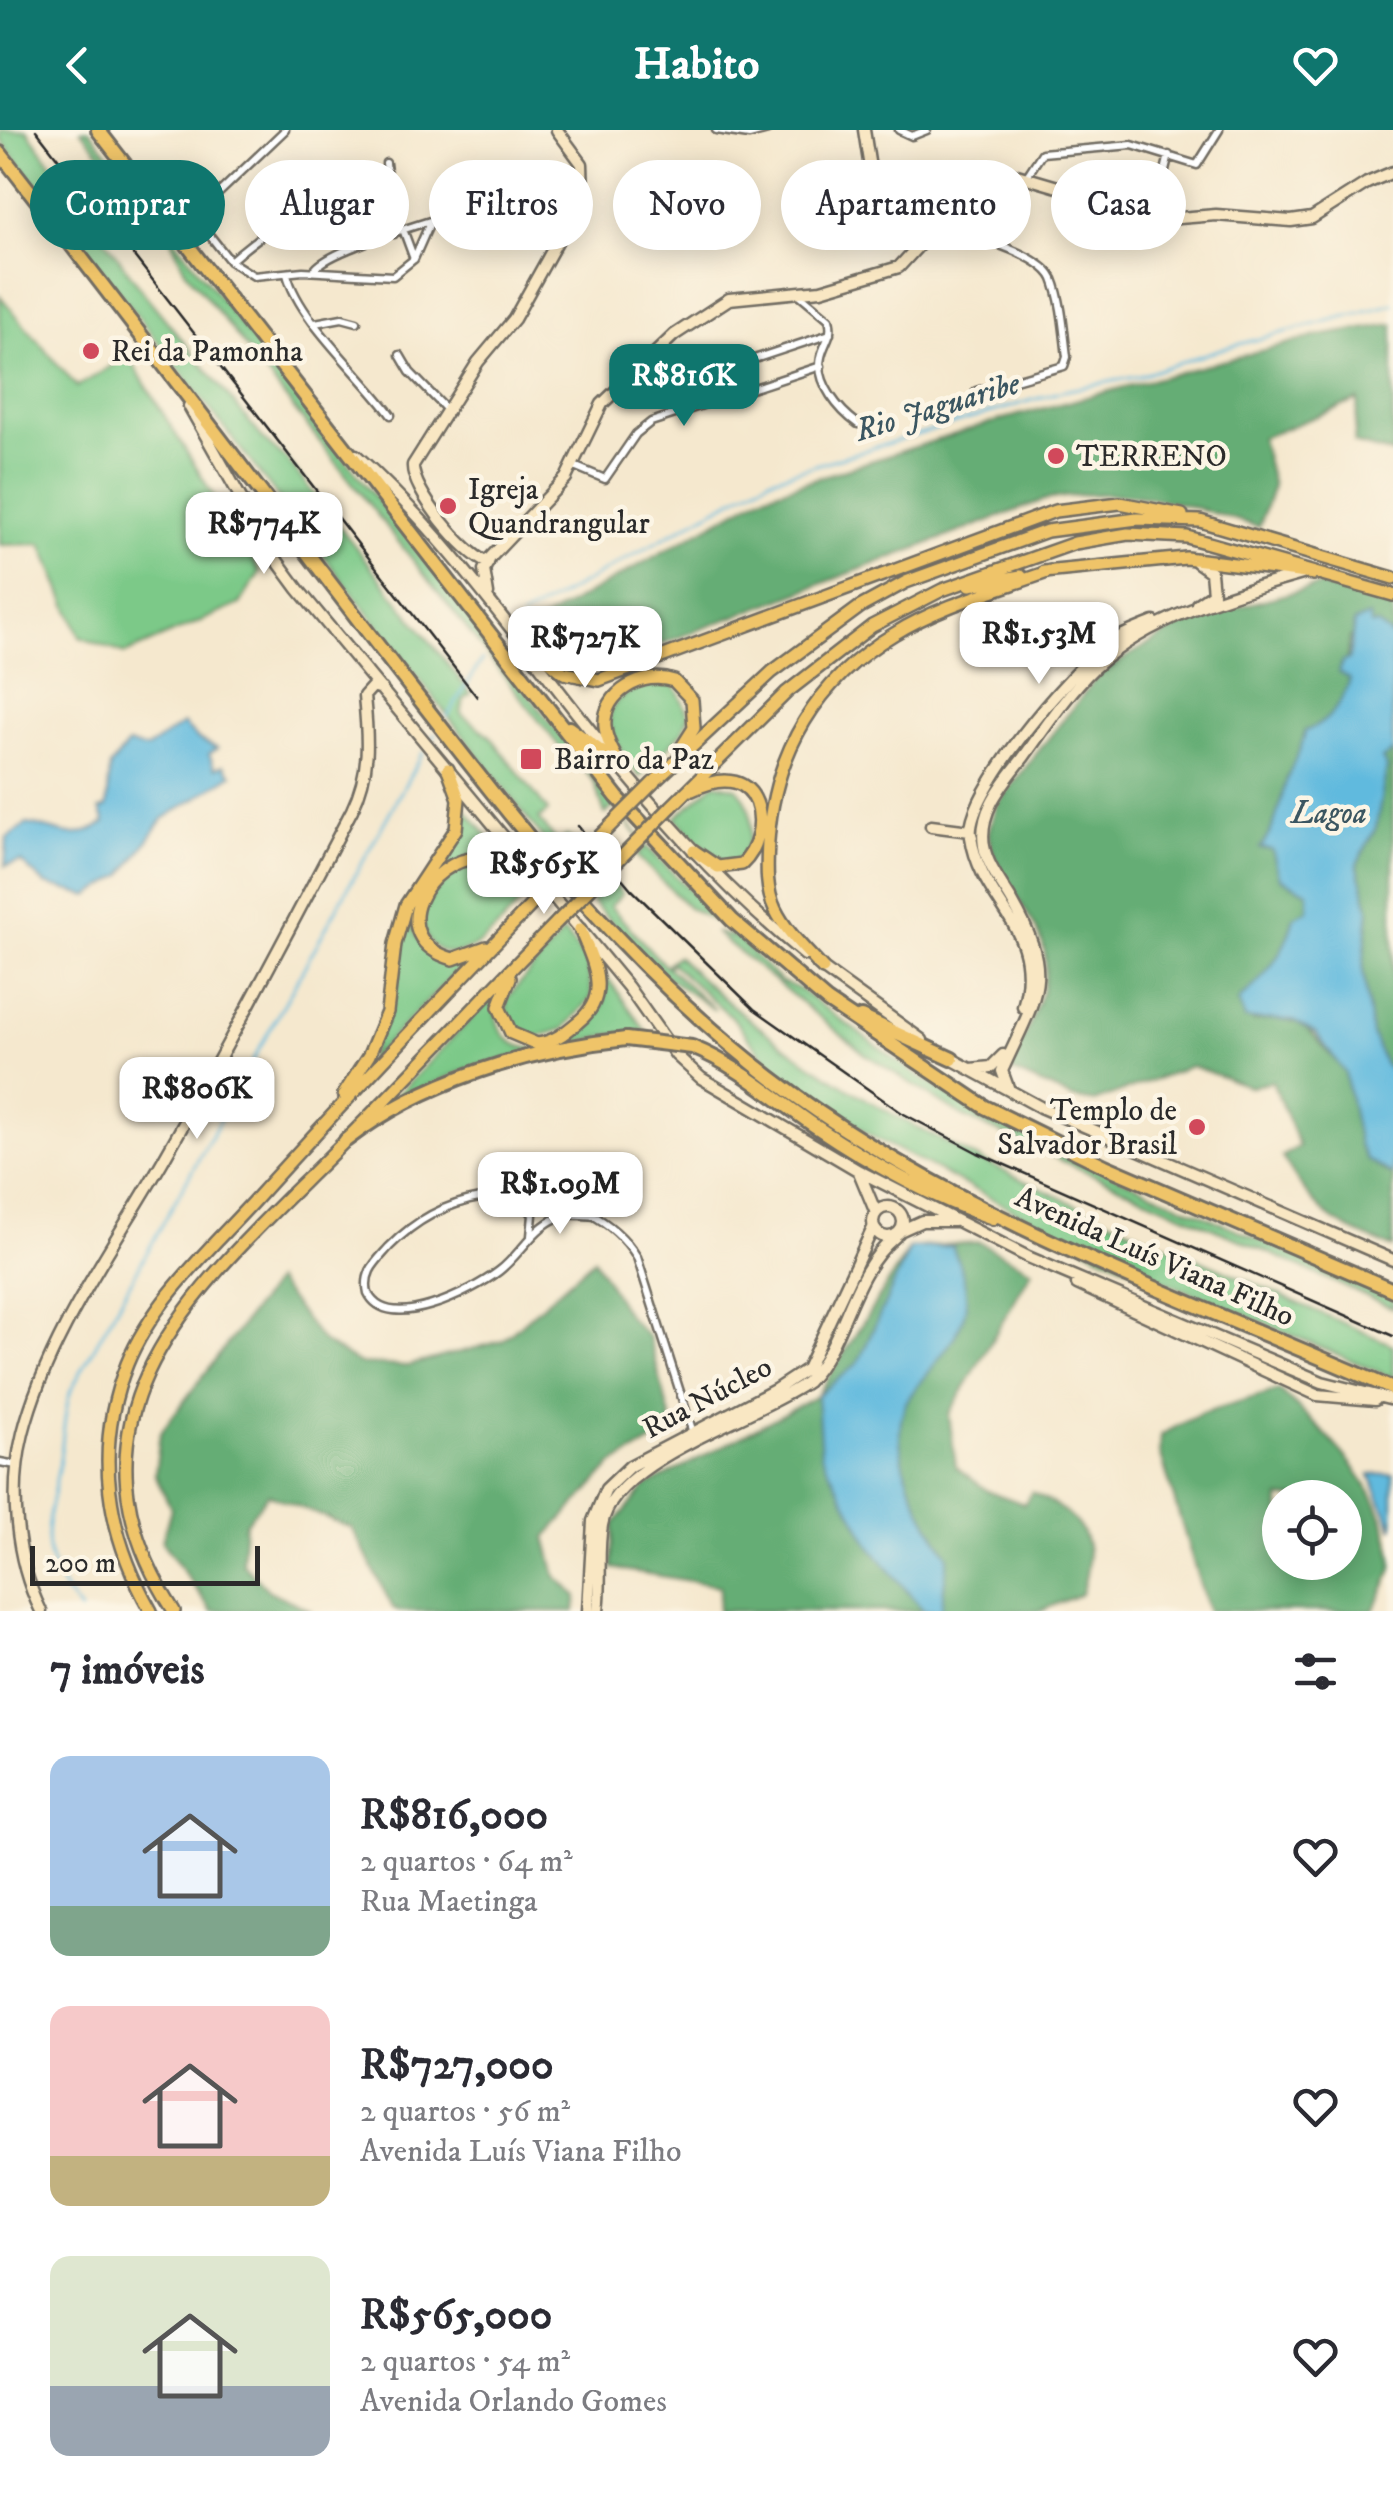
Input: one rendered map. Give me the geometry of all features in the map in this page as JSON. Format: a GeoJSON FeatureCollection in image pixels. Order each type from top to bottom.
{"type":"FeatureCollection","features":[{"type":"Feature","properties":{"kind":"highway","name":"Avenida Luís Viana Filho"},"geometry":{"type":"LineString","coordinates":[[99,131],[122,160]]}},
{"type":"Feature","properties":{"kind":"highway","name":"Avenida Luís Viana Filho"},"geometry":{"type":"LineString","coordinates":[[0,153],[432,715],[597,919],[731,1045],[790,1092],[898,1162],[1051,1239],[1393,1388]]}},
{"type":"Feature","properties":{"kind":"highway","name":"Avenida Luís Viana Filho"},"geometry":{"type":"LineString","coordinates":[[192,250],[557,720],[691,880],[828,1001],[950,1086],[1033,1132],[1393,1290]]}},
{"type":"Feature","properties":{"kind":"highway"},"geometry":{"type":"LineString","coordinates":[[557,720],[621,767]]}},
{"type":"Feature","properties":{"kind":"highway"},"geometry":{"type":"LineString","coordinates":[[828,1001],[952,1060]]}},
{"type":"Feature","properties":{"kind":"highway"},"geometry":{"type":"LineString","coordinates":[[346,1140],[390,1107],[423,1090],[491,1069],[626,1039],[692,1048],[734,1066],[812,1124],[897,1177],[958,1206],[1051,1239]]}},
{"type":"Feature","properties":{"kind":"main road"},"geometry":{"type":"LineString","coordinates":[[518,636],[564,673],[599,680],[1055,511],[1120,503],[1200,521],[1393,578]]}},
{"type":"Feature","properties":{"kind":"main road"},"geometry":{"type":"LineString","coordinates":[[151,1611],[128,1565],[108,1492],[107,1456],[127,1365],[142,1334],[185,1276],[325,1121],[505,932],[658,779],[796,652],[860,607],[906,582],[1047,531],[1137,519],[1200,521]]}},
{"type":"Feature","properties":{"kind":"main road"},"geometry":{"type":"LineString","coordinates":[[174,1611],[151,1570],[134,1520],[128,1465],[131,1432],[147,1371],[181,1312],[670,807],[773,705],[840,648],[901,609],[942,590],[1064,546],[1128,534],[1188,537],[1393,594]]}},
{"type":"Feature","properties":{"kind":"main road"},"geometry":{"type":"LineString","coordinates":[[942,590],[1050,571],[1186,558],[1328,574]]}},
{"type":"Feature","properties":{"kind":"main road"},"geometry":{"type":"LineString","coordinates":[[823,970],[788,930],[775,908],[767,878],[774,796],[789,746],[804,717],[840,674],[895,633],[938,611],[1050,571]]}},
{"type":"Feature","properties":{"kind":"main road"},"geometry":{"type":"LineString","coordinates":[[621,767],[605,729],[609,705],[626,687],[666,678],[689,694],[696,719],[688,740],[658,779]]}},
{"type":"Feature","properties":{"kind":"main road"},"geometry":{"type":"LineString","coordinates":[[325,1121],[380,1032],[406,905],[456,829],[459,799],[447,768]]}},
{"type":"Feature","properties":{"kind":"main road"},"geometry":{"type":"LineString","coordinates":[[683,794],[725,778],[743,784],[756,802],[753,849],[742,864],[718,867],[694,852]]}},
{"type":"Feature","properties":{"kind":"main road"},"geometry":{"type":"LineString","coordinates":[[505,932],[482,949],[453,958],[429,949],[415,927],[414,914],[426,891],[466,860],[487,858],[539,880]]}},
{"type":"Feature","properties":{"kind":"main road"},"geometry":{"type":"LineString","coordinates":[[530,950],[500,996],[500,1016],[524,1042],[549,1042],[586,1016],[598,996],[597,974],[580,929]]}},
{"type":"Feature","properties":{"kind":"street"},"geometry":{"type":"LineString","coordinates":[[225,189],[285,130]]}},
{"type":"Feature","properties":{"kind":"street"},"geometry":{"type":"LineString","coordinates":[[490,600],[486,566],[468,554],[412,474],[420,450],[514,319],[580,202],[585,180],[578,152],[557,130]]}},
{"type":"Feature","properties":{"kind":"street"},"geometry":{"type":"LineString","coordinates":[[716,130],[748,135],[768,130]]}},
{"type":"Feature","properties":{"kind":"street"},"geometry":{"type":"LineString","coordinates":[[864,130],[869,160]]}},
{"type":"Feature","properties":{"kind":"street"},"geometry":{"type":"LineString","coordinates":[[898,130],[912,136],[928,130]]}},
{"type":"Feature","properties":{"kind":"street"},"geometry":{"type":"LineString","coordinates":[[1031,168],[1035,158],[1048,152],[1132,146],[1194,165],[1219,130]]}},
{"type":"Feature","properties":{"kind":"street"},"geometry":{"type":"LineString","coordinates":[[1168,160],[1169,155]]}},
{"type":"Feature","properties":{"kind":"street"},"geometry":{"type":"LineString","coordinates":[[1186,217],[1302,221],[1393,172]]}},
{"type":"Feature","properties":{"kind":"street"},"geometry":{"type":"LineString","coordinates":[[221,250],[230,261],[254,276],[314,272],[386,277],[400,272],[414,259],[429,224]]}},
{"type":"Feature","properties":{"kind":"street"},"geometry":{"type":"LineString","coordinates":[[409,230],[429,224]]}},
{"type":"Feature","properties":{"kind":"street"},"geometry":{"type":"LineString","coordinates":[[409,246],[414,259]]}},
{"type":"Feature","properties":{"kind":"street"},"geometry":{"type":"LineString","coordinates":[[230,261],[245,250]]}},
{"type":"Feature","properties":{"kind":"street"},"geometry":{"type":"LineString","coordinates":[[314,272],[323,259],[349,250]]}},
{"type":"Feature","properties":{"kind":"street"},"geometry":{"type":"LineString","coordinates":[[468,574],[486,566],[574,466],[602,404],[692,321],[729,300],[800,294],[895,269],[911,258],[915,250]]}},
{"type":"Feature","properties":{"kind":"street"},"geometry":{"type":"LineString","coordinates":[[976,391],[1064,366],[1068,357],[1054,282],[1046,270],[1004,250]]}},
{"type":"Feature","properties":{"kind":"street"},"geometry":{"type":"LineString","coordinates":[[287,274],[292,292],[315,324],[391,415]]}},
{"type":"Feature","properties":{"kind":"street"},"geometry":{"type":"LineString","coordinates":[[800,294],[828,316],[831,334],[821,366],[836,408],[858,424]]}},
{"type":"Feature","properties":{"kind":"street"},"geometry":{"type":"LineString","coordinates":[[315,324],[342,318],[357,322]]}},
{"type":"Feature","properties":{"kind":"street"},"geometry":{"type":"LineString","coordinates":[[726,397],[729,380],[742,363],[831,334]]}},
{"type":"Feature","properties":{"kind":"street"},"geometry":{"type":"LineString","coordinates":[[400,355],[410,372],[448,411]]}},
{"type":"Feature","properties":{"kind":"street"},"geometry":{"type":"LineString","coordinates":[[574,466],[605,479],[642,428],[821,366]]}},
{"type":"Feature","properties":{"kind":"street","name":"Avenida Luís Viana Filho"},"geometry":{"type":"LineString","coordinates":[[171,375],[273,555],[580,929],[690,1070],[859,1171],[1028,1257],[1322,1382],[1393,1401]]}},
{"type":"Feature","properties":{"kind":"street","name":"Avenida Luís Viana Filho"},"geometry":{"type":"LineString","coordinates":[[338,440],[410,505],[694,852],[750,908],[823,970],[952,1060],[1010,1091],[1393,1260]]}},
{"type":"Feature","properties":{"kind":"street"},"geometry":{"type":"LineString","coordinates":[[970,1069],[991,1067],[1001,1058],[1030,974],[1023,940],[980,864],[970,832],[983,793],[1091,658],[1121,635],[1179,612],[1213,593],[1211,572],[1186,558]]}},
{"type":"Feature","properties":{"kind":"street"},"geometry":{"type":"LineString","coordinates":[[1010,1091],[1002,1071],[1036,988],[1039,961],[1032,936],[986,855],[983,834],[987,811],[1087,676],[1117,649],[1180,617],[1302,574]]}},
{"type":"Feature","properties":{"kind":"street"},"geometry":{"type":"LineString","coordinates":[[41,1611],[19,1542],[16,1464],[46,1368],[200,1096],[358,798],[368,759],[364,696],[372,686],[384,690]]}},
{"type":"Feature","properties":{"kind":"street"},"geometry":{"type":"LineString","coordinates":[[930,826],[970,832],[975,838],[983,834]]}},
{"type":"Feature","properties":{"kind":"street"},"geometry":{"type":"LineString","coordinates":[[859,1171],[876,1213],[874,1228],[880,1236],[932,1220],[969,1225]]}},
{"type":"Feature","properties":{"kind":"street"},"geometry":{"type":"LineString","coordinates":[[596,1216],[557,1218],[480,1284],[429,1305],[388,1310],[376,1305],[368,1293],[368,1271],[426,1215],[468,1198],[516,1196],[596,1216],[622,1237],[637,1257],[695,1437]]}},
{"type":"Feature","properties":{"kind":"street"},"geometry":{"type":"LineString","coordinates":[[516,1196],[529,1207],[535,1221],[523,1249]]}},
{"type":"Feature","properties":{"kind":"street"},"geometry":{"type":"LineString","coordinates":[[876,1213],[889,1207],[898,1211],[898,1233]]}},
{"type":"Feature","properties":{"kind":"street","name":"Rua Núcleo"},"geometry":{"type":"LineString","coordinates":[[598,1611],[602,1524],[615,1496],[639,1473],[807,1368],[874,1228]]}},
{"type":"Feature","properties":{"kind":"street","name":"Rua Núcleo"},"geometry":{"type":"LineString","coordinates":[[588,1611],[593,1521],[599,1500],[630,1466],[807,1382],[824,1362],[872,1260],[898,1233]]}},
{"type":"Feature","properties":{"kind":"street"},"geometry":{"type":"LineString","coordinates":[[0,1462],[16,1464]]}},
{"type":"Feature","properties":{"kind":"green space"},"geometry":{"type":"Polygon","coordinates":[[[0,130],[27,130],[48,160],[30,160],[30,178],[0,139],[0,130]]]}},
{"type":"Feature","properties":{"kind":"green space"},"geometry":{"type":"Polygon","coordinates":[[[81,130],[89,130],[113,160],[106,160],[81,130]]]}},
{"type":"Feature","properties":{"kind":"green space"},"geometry":{"type":"Polygon","coordinates":[[[86,250],[113,250],[265,441],[287,460],[471,694],[464,699],[461,714],[490,736],[548,811],[539,819],[557,842],[567,836],[576,843],[560,860],[592,901],[613,882],[622,894],[610,906],[665,966],[677,956],[772,1037],[822,1072],[927,1133],[1094,1213],[1393,1345],[1393,1378],[1097,1253],[873,1137],[772,1067],[733,1018],[671,963],[667,967],[715,1010],[662,974],[593,903],[86,250]]]}},
{"type":"Feature","properties":{"kind":"green space"},"geometry":{"type":"Polygon","coordinates":[[[176,250],[183,250],[647,847],[780,981],[799,989],[918,1076],[1013,1131],[1393,1299],[1393,1308],[962,1116],[865,1054],[715,932],[735,938],[725,927],[688,907],[637,856],[646,846],[614,806],[605,814],[594,782],[575,758],[577,769],[185,270],[176,250]]]}},
{"type":"Feature","properties":{"kind":"green space"},"geometry":{"type":"Polygon","coordinates":[[[0,296],[77,387],[128,356],[260,572],[240,604],[125,654],[80,637],[42,544],[0,545],[0,296]]]}},
{"type":"Feature","properties":{"kind":"green space"},"geometry":{"type":"Polygon","coordinates":[[[1393,324],[1393,454],[1354,443],[1358,400],[1261,438],[1273,486],[1259,527],[1153,498],[1102,494],[1044,500],[603,666],[567,665],[526,629],[764,495],[1000,420],[1313,337],[1393,324]]]}},
{"type":"Feature","properties":{"kind":"green space"},"geometry":{"type":"Polygon","coordinates":[[[1321,585],[1393,606],[1393,637],[1378,625],[1349,638],[1345,675],[1350,680],[1343,697],[1328,718],[1305,731],[1301,755],[1287,778],[1272,850],[1291,884],[1308,892],[1308,910],[1294,917],[1276,961],[1261,982],[1243,996],[1253,1021],[1288,1020],[1303,1026],[1344,1071],[1362,1145],[1378,1167],[1393,1175],[1393,1248],[1339,1223],[1306,1192],[1282,1157],[1299,1146],[1272,1081],[1251,1087],[1191,1066],[1094,1102],[1072,1098],[1009,1070],[1038,1005],[1045,953],[991,848],[988,834],[996,805],[1101,672],[1192,619],[1321,585]]]}},
{"type":"Feature","properties":{"kind":"green space"},"geometry":{"type":"Polygon","coordinates":[[[662,681],[676,688],[689,715],[683,731],[640,777],[617,744],[610,717],[613,705],[623,696],[662,681]]]}},
{"type":"Feature","properties":{"kind":"green space"},"geometry":{"type":"Polygon","coordinates":[[[1393,752],[1393,1072],[1385,1065],[1372,1035],[1363,970],[1369,908],[1357,864],[1376,827],[1387,767],[1382,758],[1393,752]]]}},
{"type":"Feature","properties":{"kind":"green space"},"geometry":{"type":"Polygon","coordinates":[[[715,783],[737,788],[748,806],[750,837],[735,863],[718,862],[675,818],[715,783]]]}},
{"type":"Feature","properties":{"kind":"green space"},"geometry":{"type":"Polygon","coordinates":[[[462,805],[507,860],[478,854],[430,882],[413,929],[435,955],[468,960],[367,1063],[394,996],[409,909],[462,824],[462,805]]]}},
{"type":"Feature","properties":{"kind":"green space"},"geometry":{"type":"Polygon","coordinates":[[[479,863],[508,872],[531,890],[476,946],[449,953],[436,948],[424,932],[421,912],[446,881],[479,863]]]}},
{"type":"Feature","properties":{"kind":"green space"},"geometry":{"type":"Polygon","coordinates":[[[564,932],[587,962],[592,997],[564,1029],[531,1039],[511,1023],[507,998],[564,932]]]}},
{"type":"Feature","properties":{"kind":"green space"},"geometry":{"type":"Polygon","coordinates":[[[604,973],[647,1033],[609,1035],[470,1068],[390,1102],[497,992],[497,1022],[509,1040],[528,1048],[551,1047],[574,1038],[593,1022],[604,1000],[604,973]]]}},
{"type":"Feature","properties":{"kind":"green space"},"geometry":{"type":"Polygon","coordinates":[[[979,1242],[1032,1270],[949,1415],[956,1467],[988,1491],[1024,1504],[1032,1492],[1074,1521],[1087,1544],[1081,1594],[1040,1611],[718,1611],[720,1586],[612,1568],[614,1524],[645,1487],[817,1396],[910,1248],[979,1242]]]}},
{"type":"Feature","properties":{"kind":"green space"},"geometry":{"type":"Polygon","coordinates":[[[594,1259],[627,1315],[649,1338],[671,1420],[659,1438],[612,1465],[546,1537],[556,1576],[577,1596],[575,1611],[400,1611],[393,1608],[352,1528],[268,1494],[245,1524],[242,1563],[269,1591],[312,1611],[212,1611],[162,1542],[171,1508],[155,1475],[160,1433],[275,1281],[323,1342],[360,1364],[407,1366],[502,1341],[594,1259]]]}},
{"type":"Feature","properties":{"kind":"green space"},"geometry":{"type":"Polygon","coordinates":[[[1279,1390],[1354,1467],[1369,1490],[1381,1514],[1392,1568],[1373,1611],[1208,1611],[1160,1452],[1161,1435],[1202,1413],[1279,1390]]]}},
{"type":"Feature","properties":{"kind":"water","name":"Lagoa"},"geometry":{"type":"Polygon","coordinates":[[[1369,616],[1371,625],[1378,625],[1393,637],[1393,752],[1382,759],[1387,767],[1376,827],[1357,864],[1369,908],[1363,970],[1372,1035],[1385,1065],[1393,1072],[1393,1175],[1367,1160],[1359,1145],[1345,1073],[1316,1033],[1293,1020],[1245,1019],[1238,1001],[1273,964],[1294,917],[1308,910],[1308,892],[1280,878],[1272,850],[1260,848],[1274,824],[1305,731],[1328,718],[1347,688],[1350,680],[1339,672],[1342,662],[1349,659],[1354,622],[1369,616]]]}},
{"type":"Feature","properties":{"kind":"water"},"geometry":{"type":"Polygon","coordinates":[[[183,724],[198,739],[217,748],[209,754],[215,768],[224,765],[232,775],[163,819],[123,875],[89,896],[45,884],[21,862],[5,866],[7,838],[27,824],[73,834],[105,823],[100,809],[107,807],[110,767],[128,744],[146,749],[183,724]]]}},
{"type":"Feature","properties":{"kind":"water"},"geometry":{"type":"Polygon","coordinates":[[[952,1246],[965,1284],[964,1313],[952,1340],[908,1399],[901,1422],[903,1463],[910,1483],[948,1556],[941,1611],[924,1611],[871,1548],[821,1455],[817,1396],[858,1363],[910,1248],[952,1246]]]}},
{"type":"Feature","properties":{"kind":"water"},"geometry":{"type":"Polygon","coordinates":[[[1393,1474],[1393,1529],[1370,1475],[1393,1474]]]}},
{"type":"Feature","properties":{"kind":"waterway","name":"Rio Jaguaribe"},"geometry":{"type":"LineString","coordinates":[[521,618],[769,479],[1063,391],[1139,376],[1224,348],[1393,304]]}},
{"type":"Feature","properties":{"kind":"waterway"},"geometry":{"type":"LineString","coordinates":[[447,717],[482,660]]}},
{"type":"Feature","properties":{"kind":"waterway"},"geometry":{"type":"LineString","coordinates":[[432,739],[435,734]]}},
{"type":"Feature","properties":{"kind":"waterway"},"geometry":{"type":"LineString","coordinates":[[80,1611],[55,1571],[47,1538],[71,1390],[423,752]]}},
{"type":"Feature","properties":{"kind":"railway"},"geometry":{"type":"LineString","coordinates":[[36,130],[477,697]]}},
{"type":"Feature","properties":{"kind":"railway"},"geometry":{"type":"LineString","coordinates":[[578,826],[631,889],[754,1009],[902,1113],[978,1153],[1393,1336]]}},
{"type":"Feature","properties":{"kind":"place","name":"Rei da Pamonha"},"geometry":{"type":"Point","coordinates":[91,351]}},
{"type":"Feature","properties":{"kind":"place","name":"TERRENO"},"geometry":{"type":"Point","coordinates":[1056,456]}},
{"type":"Feature","properties":{"kind":"place","name":"Igreja Quandrangular"},"geometry":{"type":"Point","coordinates":[448,506]}},
{"type":"Feature","properties":{"kind":"place","name":"Bairro da Paz"},"geometry":{"type":"Point","coordinates":[531,759]}},
{"type":"Feature","properties":{"kind":"place","name":"Templo de Salvador Brasil"},"geometry":{"type":"Point","coordinates":[1197,1127]}}]}
